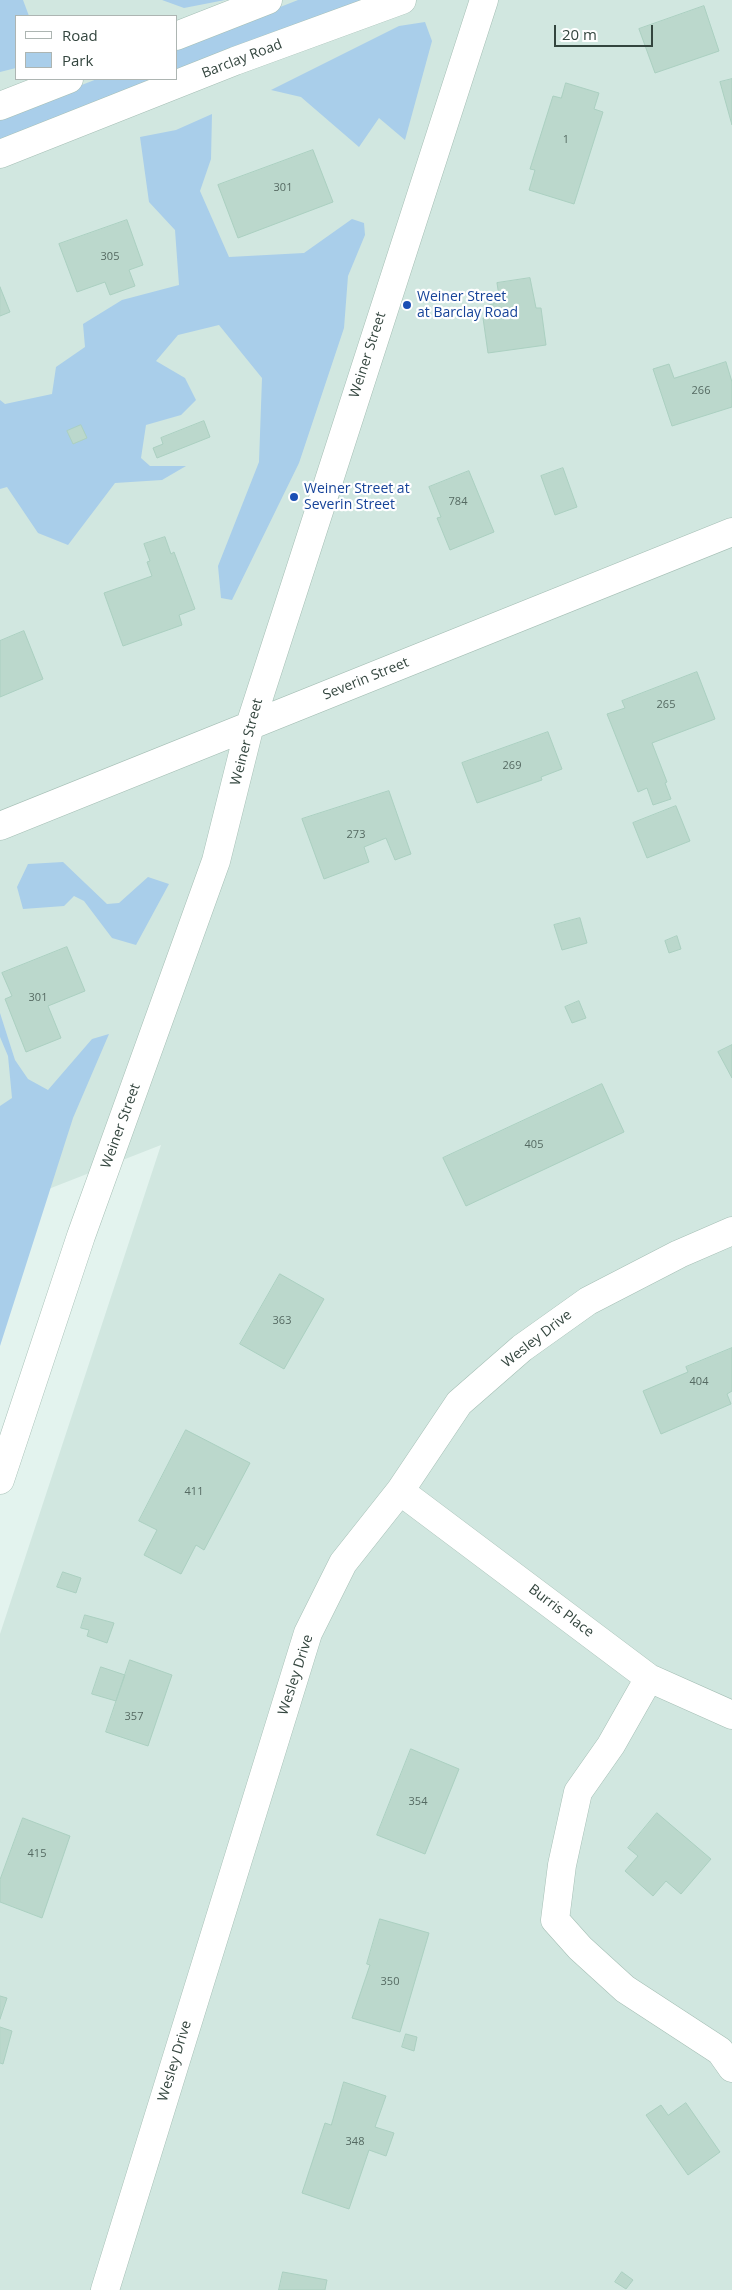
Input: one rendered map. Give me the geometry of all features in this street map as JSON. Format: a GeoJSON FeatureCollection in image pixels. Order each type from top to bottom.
{"type":"FeatureCollection","features":[{"type":"Feature","properties":{"kind":"street"},"geometry":{"type":"LineString","coordinates":[[178,35],[268,0]]}},
{"type":"Feature","properties":{"kind":"street","name":"Barclay Road"},"geometry":{"type":"LineString","coordinates":[[0,154],[402,0]]}},
{"type":"Feature","properties":{"kind":"street","name":"Weiner Street"},"geometry":{"type":"LineString","coordinates":[[0,1480],[81,1236],[216,861],[250,725],[484,0]]}},
{"type":"Feature","properties":{"kind":"street"},"geometry":{"type":"LineString","coordinates":[[0,106],[66,80]]}},
{"type":"Feature","properties":{"kind":"street","name":"Severin Street"},"geometry":{"type":"LineString","coordinates":[[0,826],[732,532]]}},
{"type":"Feature","properties":{"kind":"street","name":"Wesley Drive"},"geometry":{"type":"LineString","coordinates":[[105,2290],[308,1633],[343,1563],[400,1490],[459,1403],[522,1348],[588,1300],[679,1254],[732,1231]]}},
{"type":"Feature","properties":{"kind":"street","name":"Burris Place"},"geometry":{"type":"LineString","coordinates":[[400,1490],[649,1678],[732,1715]]}},
{"type":"Feature","properties":{"kind":"street"},"geometry":{"type":"LineString","coordinates":[[649,1678],[610,1745],[578,1792],[562,1864],[555,1920],[580,1948],[625,1989],[720,2051],[732,2068]]}},
{"type":"Feature","properties":{"kind":"shaded area"},"geometry":{"type":"Polygon","coordinates":[[[0,0],[732,0],[732,2290],[0,2290],[0,1634],[161,1145],[0,1208],[0,0]]]}},
{"type":"Feature","properties":{"kind":"green space"},"geometry":{"type":"Polygon","coordinates":[[[0,0],[23,0],[29,15],[15,15],[15,68],[0,72],[0,0]]]}},
{"type":"Feature","properties":{"kind":"green space"},"geometry":{"type":"Polygon","coordinates":[[[162,0],[225,0],[184,8],[162,0]]]}},
{"type":"Feature","properties":{"kind":"green space"},"geometry":{"type":"Polygon","coordinates":[[[298,0],[372,0],[178,73],[178,47],[298,0]]]}},
{"type":"Feature","properties":{"kind":"green space"},"geometry":{"type":"Polygon","coordinates":[[[425,22],[432,41],[405,140],[379,118],[359,147],[301,97],[271,90],[399,26],[425,22]]]}},
{"type":"Feature","properties":{"kind":"green space"},"geometry":{"type":"Polygon","coordinates":[[[94,80],[161,80],[0,143],[0,117],[94,80]]]}},
{"type":"Feature","properties":{"kind":"green space"},"geometry":{"type":"Polygon","coordinates":[[[212,114],[211,159],[200,191],[229,257],[304,253],[352,219],[364,223],[365,235],[348,276],[344,328],[299,463],[232,600],[221,598],[218,566],[259,462],[262,378],[219,325],[178,335],[156,361],[185,378],[196,400],[181,415],[146,425],[141,458],[150,466],[186,466],[162,480],[115,483],[68,545],[38,533],[7,487],[0,489],[0,400],[5,404],[52,394],[56,367],[85,347],[83,324],[122,300],[179,285],[175,230],[149,202],[140,137],[176,130],[212,114]]]}},
{"type":"Feature","properties":{"kind":"green space"},"geometry":{"type":"Polygon","coordinates":[[[63,862],[107,904],[119,903],[148,877],[169,884],[136,945],[112,938],[84,901],[74,896],[64,906],[23,909],[17,887],[28,864],[63,862]]]}},
{"type":"Feature","properties":{"kind":"green space"},"geometry":{"type":"Polygon","coordinates":[[[0,1013],[15,1060],[28,1079],[48,1090],[92,1039],[109,1034],[73,1118],[0,1346],[0,1106],[12,1098],[8,1056],[0,1037],[0,1013]]]}},
{"type":"Feature","properties":{"kind":"building"},"geometry":{"type":"Polygon","coordinates":[[[704,6],[719,51],[655,73],[639,29],[704,6]]]}},
{"type":"Feature","properties":{"kind":"building"},"geometry":{"type":"Polygon","coordinates":[[[732,79],[732,125],[720,82],[732,79]]]}},
{"type":"Feature","properties":{"kind":"building"},"geometry":{"type":"Polygon","coordinates":[[[566,83],[599,93],[594,109],[603,112],[574,204],[529,190],[535,170],[530,169],[553,96],[561,98],[566,83]]]}},
{"type":"Feature","properties":{"kind":"building"},"geometry":{"type":"Polygon","coordinates":[[[313,150],[333,202],[238,238],[218,185],[313,150]]]}},
{"type":"Feature","properties":{"kind":"building"},"geometry":{"type":"Polygon","coordinates":[[[127,220],[143,265],[129,270],[135,286],[110,295],[105,282],[77,292],[59,244],[127,220]]]}},
{"type":"Feature","properties":{"kind":"building"},"geometry":{"type":"Polygon","coordinates":[[[530,278],[536,308],[541,308],[546,345],[488,353],[483,318],[490,317],[488,305],[494,304],[493,296],[499,296],[497,283],[530,278]]]}},
{"type":"Feature","properties":{"kind":"building"},"geometry":{"type":"Polygon","coordinates":[[[0,287],[10,312],[0,316],[0,287]]]}},
{"type":"Feature","properties":{"kind":"building"},"geometry":{"type":"Polygon","coordinates":[[[726,362],[732,382],[732,407],[672,426],[653,369],[669,364],[674,378],[726,362]]]}},
{"type":"Feature","properties":{"kind":"building"},"geometry":{"type":"Polygon","coordinates":[[[204,421],[210,437],[157,458],[153,448],[163,444],[161,438],[204,421]]]}},
{"type":"Feature","properties":{"kind":"building"},"geometry":{"type":"Polygon","coordinates":[[[81,425],[87,438],[73,444],[67,431],[81,425]]]}},
{"type":"Feature","properties":{"kind":"building"},"geometry":{"type":"Polygon","coordinates":[[[563,468],[577,507],[555,515],[541,476],[563,468]]]}},
{"type":"Feature","properties":{"kind":"building"},"geometry":{"type":"Polygon","coordinates":[[[469,471],[494,532],[450,550],[437,518],[441,517],[429,487],[469,471]]]}},
{"type":"Feature","properties":{"kind":"building"},"geometry":{"type":"Polygon","coordinates":[[[165,537],[171,554],[174,552],[195,609],[179,615],[182,625],[123,646],[104,593],[152,576],[147,562],[150,561],[144,544],[165,537]]]}},
{"type":"Feature","properties":{"kind":"building"},"geometry":{"type":"Polygon","coordinates":[[[24,631],[43,679],[0,697],[0,641],[24,631]]]}},
{"type":"Feature","properties":{"kind":"building"},"geometry":{"type":"Polygon","coordinates":[[[697,672],[715,719],[652,743],[667,782],[665,783],[671,799],[653,805],[647,788],[638,792],[607,714],[625,708],[622,701],[697,672]]]}},
{"type":"Feature","properties":{"kind":"building"},"geometry":{"type":"Polygon","coordinates":[[[548,732],[562,769],[541,777],[542,780],[477,803],[462,763],[548,732]]]}},
{"type":"Feature","properties":{"kind":"building"},"geometry":{"type":"Polygon","coordinates":[[[389,791],[411,854],[395,860],[386,838],[364,847],[369,862],[324,879],[302,819],[389,791]]]}},
{"type":"Feature","properties":{"kind":"building"},"geometry":{"type":"Polygon","coordinates":[[[676,806],[690,841],[647,858],[633,823],[676,806]]]}},
{"type":"Feature","properties":{"kind":"building"},"geometry":{"type":"Polygon","coordinates":[[[580,918],[587,943],[562,950],[554,925],[580,918]]]}},
{"type":"Feature","properties":{"kind":"building"},"geometry":{"type":"Polygon","coordinates":[[[677,936],[681,949],[669,953],[665,941],[677,936]]]}},
{"type":"Feature","properties":{"kind":"building"},"geometry":{"type":"Polygon","coordinates":[[[67,947],[85,991],[48,1006],[61,1038],[26,1052],[5,999],[12,996],[2,973],[67,947]]]}},
{"type":"Feature","properties":{"kind":"building"},"geometry":{"type":"Polygon","coordinates":[[[579,1001],[586,1018],[572,1023],[565,1007],[579,1001]]]}},
{"type":"Feature","properties":{"kind":"building"},"geometry":{"type":"Polygon","coordinates":[[[732,1045],[732,1078],[718,1052],[732,1045]]]}},
{"type":"Feature","properties":{"kind":"building"},"geometry":{"type":"Polygon","coordinates":[[[602,1084],[624,1132],[466,1206],[443,1158],[602,1084]]]}},
{"type":"Feature","properties":{"kind":"building"},"geometry":{"type":"Polygon","coordinates":[[[280,1274],[324,1299],[284,1369],[240,1344],[280,1274]]]}},
{"type":"Feature","properties":{"kind":"building"},"geometry":{"type":"Polygon","coordinates":[[[732,1348],[732,1391],[727,1394],[731,1404],[661,1434],[643,1391],[688,1372],[686,1367],[732,1348]]]}},
{"type":"Feature","properties":{"kind":"building"},"geometry":{"type":"Polygon","coordinates":[[[186,1430],[250,1463],[204,1550],[196,1545],[181,1574],[144,1555],[157,1530],[139,1521],[186,1430]]]}},
{"type":"Feature","properties":{"kind":"building"},"geometry":{"type":"Polygon","coordinates":[[[63,1572],[81,1578],[76,1593],[57,1587],[63,1572]]]}},
{"type":"Feature","properties":{"kind":"building"},"geometry":{"type":"Polygon","coordinates":[[[85,1615],[114,1623],[107,1643],[87,1636],[89,1630],[81,1628],[85,1615]]]}},
{"type":"Feature","properties":{"kind":"building"},"geometry":{"type":"Polygon","coordinates":[[[130,1660],[172,1675],[148,1746],[106,1732],[130,1660]]]}},
{"type":"Feature","properties":{"kind":"building"},"geometry":{"type":"Polygon","coordinates":[[[101,1667],[125,1675],[116,1701],[92,1694],[101,1667]]]}},
{"type":"Feature","properties":{"kind":"building"},"geometry":{"type":"Polygon","coordinates":[[[411,1749],[459,1769],[425,1854],[377,1835],[411,1749]]]}},
{"type":"Feature","properties":{"kind":"building"},"geometry":{"type":"Polygon","coordinates":[[[657,1813],[711,1859],[681,1894],[666,1881],[653,1896],[625,1871],[638,1856],[628,1848],[657,1813]]]}},
{"type":"Feature","properties":{"kind":"building"},"geometry":{"type":"Polygon","coordinates":[[[23,1818],[70,1836],[42,1918],[0,1902],[0,1880],[23,1818]]]}},
{"type":"Feature","properties":{"kind":"building"},"geometry":{"type":"Polygon","coordinates":[[[380,1919],[429,1933],[400,2032],[352,2018],[370,1965],[367,1964],[380,1919]]]}},
{"type":"Feature","properties":{"kind":"building"},"geometry":{"type":"Polygon","coordinates":[[[0,1996],[7,1998],[0,2019],[0,1996]]]}},
{"type":"Feature","properties":{"kind":"building"},"geometry":{"type":"Polygon","coordinates":[[[0,2027],[12,2031],[3,2064],[0,2063],[0,2027]]]}},
{"type":"Feature","properties":{"kind":"building"},"geometry":{"type":"Polygon","coordinates":[[[406,2034],[417,2037],[414,2051],[402,2047],[406,2034]]]}},
{"type":"Feature","properties":{"kind":"building"},"geometry":{"type":"Polygon","coordinates":[[[344,2082],[386,2096],[375,2127],[394,2133],[386,2156],[369,2150],[349,2209],[302,2193],[325,2123],[331,2125],[344,2082]]]}},
{"type":"Feature","properties":{"kind":"building"},"geometry":{"type":"Polygon","coordinates":[[[686,2103],[720,2152],[688,2175],[646,2115],[661,2105],[668,2115],[686,2103]]]}},
{"type":"Feature","properties":{"kind":"building"},"geometry":{"type":"Polygon","coordinates":[[[283,2272],[327,2280],[325,2290],[279,2290],[283,2272]]]}},
{"type":"Feature","properties":{"kind":"building"},"geometry":{"type":"Polygon","coordinates":[[[622,2272],[633,2280],[626,2289],[615,2282],[622,2272]]]}},
{"type":"Feature","properties":{"kind":"place","name":"Weiner Street at Barclay Road"},"geometry":{"type":"Point","coordinates":[407,305]}},
{"type":"Feature","properties":{"kind":"place","name":"Weiner Street at Severin Street"},"geometry":{"type":"Point","coordinates":[294,497]}}]}
